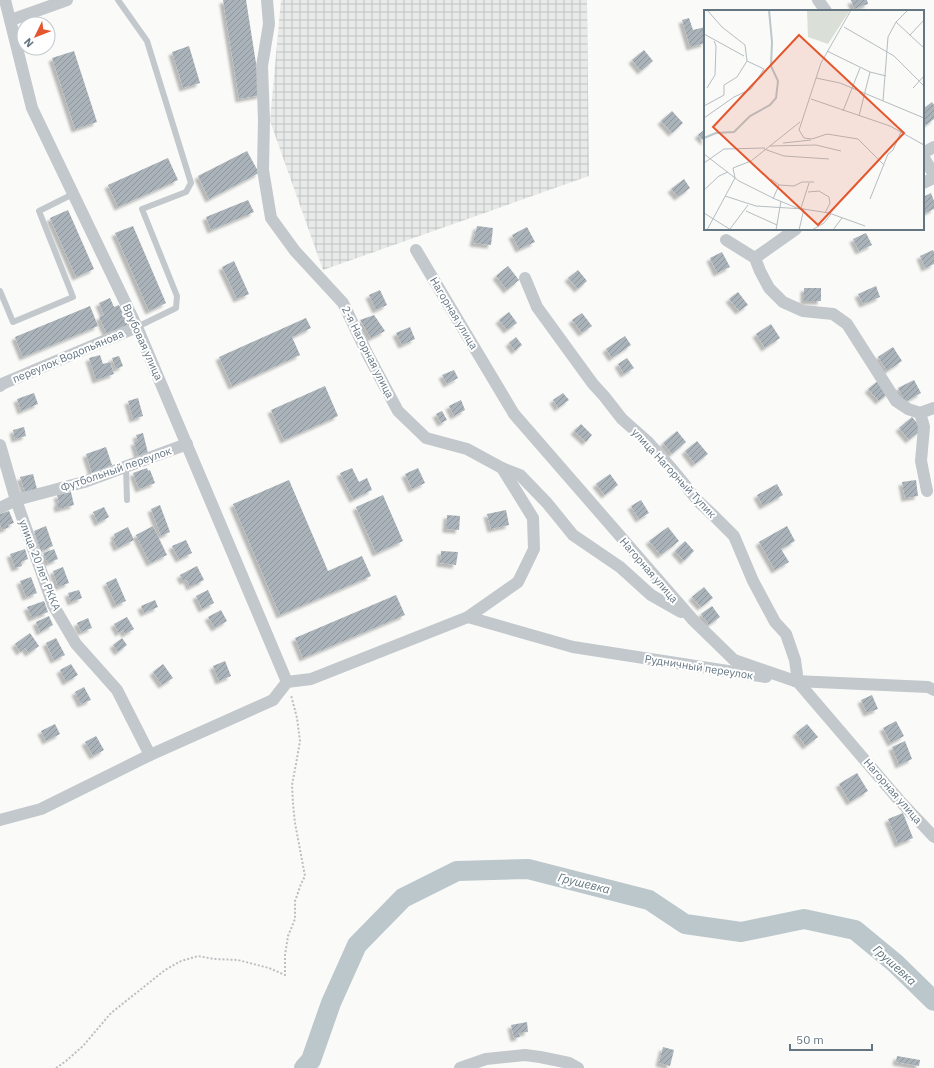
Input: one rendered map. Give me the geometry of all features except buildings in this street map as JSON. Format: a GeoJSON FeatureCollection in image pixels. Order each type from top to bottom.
{"type":"FeatureCollection","features":[{"type":"Feature","properties":{"kind":"street","name":"Врубовая улица"},"geometry":{"type":"LineString","coordinates":[[6,0],[32,108],[137,327],[287,682]]}},
{"type":"Feature","properties":{"kind":"street"},"geometry":{"type":"LineString","coordinates":[[11,20],[66,0]]}},
{"type":"Feature","properties":{"kind":"street","name":"2-я Нагорная улица"},"geometry":{"type":"LineString","coordinates":[[267,0],[269,24],[262,66],[264,120],[263,170],[271,218],[295,251],[343,302],[368,355],[398,411],[426,438],[467,449],[502,468],[533,518],[534,549],[518,582],[468,617]]}},
{"type":"Feature","properties":{"kind":"street"},"geometry":{"type":"LineString","coordinates":[[818,0],[825,10]]}},
{"type":"Feature","properties":{"kind":"street"},"geometry":{"type":"LineString","coordinates":[[924,154],[934,147]]}},
{"type":"Feature","properties":{"kind":"street"},"geometry":{"type":"LineString","coordinates":[[924,156],[934,167]]}},
{"type":"Feature","properties":{"kind":"street"},"geometry":{"type":"LineString","coordinates":[[924,157],[934,175]]}},
{"type":"Feature","properties":{"kind":"street"},"geometry":{"type":"LineString","coordinates":[[924,183],[934,178]]}},
{"type":"Feature","properties":{"kind":"street"},"geometry":{"type":"LineString","coordinates":[[755,258],[795,230]]}},
{"type":"Feature","properties":{"kind":"street"},"geometry":{"type":"LineString","coordinates":[[726,240],[755,258],[769,288],[783,302],[803,311],[833,314],[847,324],[896,401],[908,409],[920,413],[934,408]]}},
{"type":"Feature","properties":{"kind":"street","name":"Нагорная улица"},"geometry":{"type":"LineString","coordinates":[[416,250],[514,414],[694,621],[734,660],[798,682],[899,800],[934,837]]}},
{"type":"Feature","properties":{"kind":"street","name":"улица Нагорный Тупик"},"geometry":{"type":"LineString","coordinates":[[525,278],[537,307],[593,384],[622,419],[648,442],[699,502],[734,536],[752,581],[775,622],[786,634],[795,660],[798,682]]}},
{"type":"Feature","properties":{"kind":"street","name":"переулок Водопьянова"},"geometry":{"type":"LineString","coordinates":[[0,386],[137,327]]}},
{"type":"Feature","properties":{"kind":"street"},"geometry":{"type":"LineString","coordinates":[[920,413],[924,427],[921,461],[926,491]]}},
{"type":"Feature","properties":{"kind":"street","name":"Футбольный переулок"},"geometry":{"type":"LineString","coordinates":[[0,508],[16,500],[84,482],[187,444]]}},
{"type":"Feature","properties":{"kind":"street","name":"улица 20 лет РККА"},"geometry":{"type":"LineString","coordinates":[[0,446],[16,500],[53,605],[76,644],[117,690],[150,755]]}},
{"type":"Feature","properties":{"kind":"street"},"geometry":{"type":"LineString","coordinates":[[502,468],[520,475],[547,503],[573,535],[620,567],[651,596],[676,609],[694,621]]}},
{"type":"Feature","properties":{"kind":"street"},"geometry":{"type":"LineString","coordinates":[[0,820],[41,809],[150,755],[274,700],[287,682],[311,679],[468,617]]}},
{"type":"Feature","properties":{"kind":"street","name":"Рудничный переулок"},"geometry":{"type":"LineString","coordinates":[[468,617],[572,647],[798,682],[928,687],[934,690]]}},
{"type":"Feature","properties":{"kind":"street"},"geometry":{"type":"LineString","coordinates":[[460,1068],[486,1059],[525,1055],[569,1063],[578,1068]]}},
{"type":"Feature","properties":{"kind":"lane"},"geometry":{"type":"LineString","coordinates":[[118,0],[147,41],[191,184],[186,192],[142,209],[177,296],[176,308],[137,327]]}},
{"type":"Feature","properties":{"kind":"lane"},"geometry":{"type":"LineString","coordinates":[[0,291],[14,322],[74,297],[39,211],[73,194]]}},
{"type":"Feature","properties":{"kind":"lane"},"geometry":{"type":"LineString","coordinates":[[126,467],[127,500]]}},
{"type":"Feature","properties":{"kind":"path"},"geometry":{"type":"LineString","coordinates":[[56,1068],[83,1046],[111,1014],[165,970],[181,961],[198,956],[214,959],[238,960],[269,968],[285,975],[285,955],[288,936],[295,919],[295,901],[305,876],[295,823],[292,785],[300,741],[297,718],[287,682]]}},
{"type":"Feature","properties":{"kind":"shaded area"},"geometry":{"type":"Polygon","coordinates":[[[281,0],[587,0],[589,176],[323,270],[270,121],[281,0]]]}},
{"type":"Feature","properties":{"kind":"waterway","name":"Грушевка"},"geometry":{"type":"LineString","coordinates":[[304,1068],[311,1060],[331,1003],[357,945],[403,898],[457,871],[528,869],[649,900],[685,924],[741,932],[804,919],[855,930],[895,963],[934,1001]]}}]}
